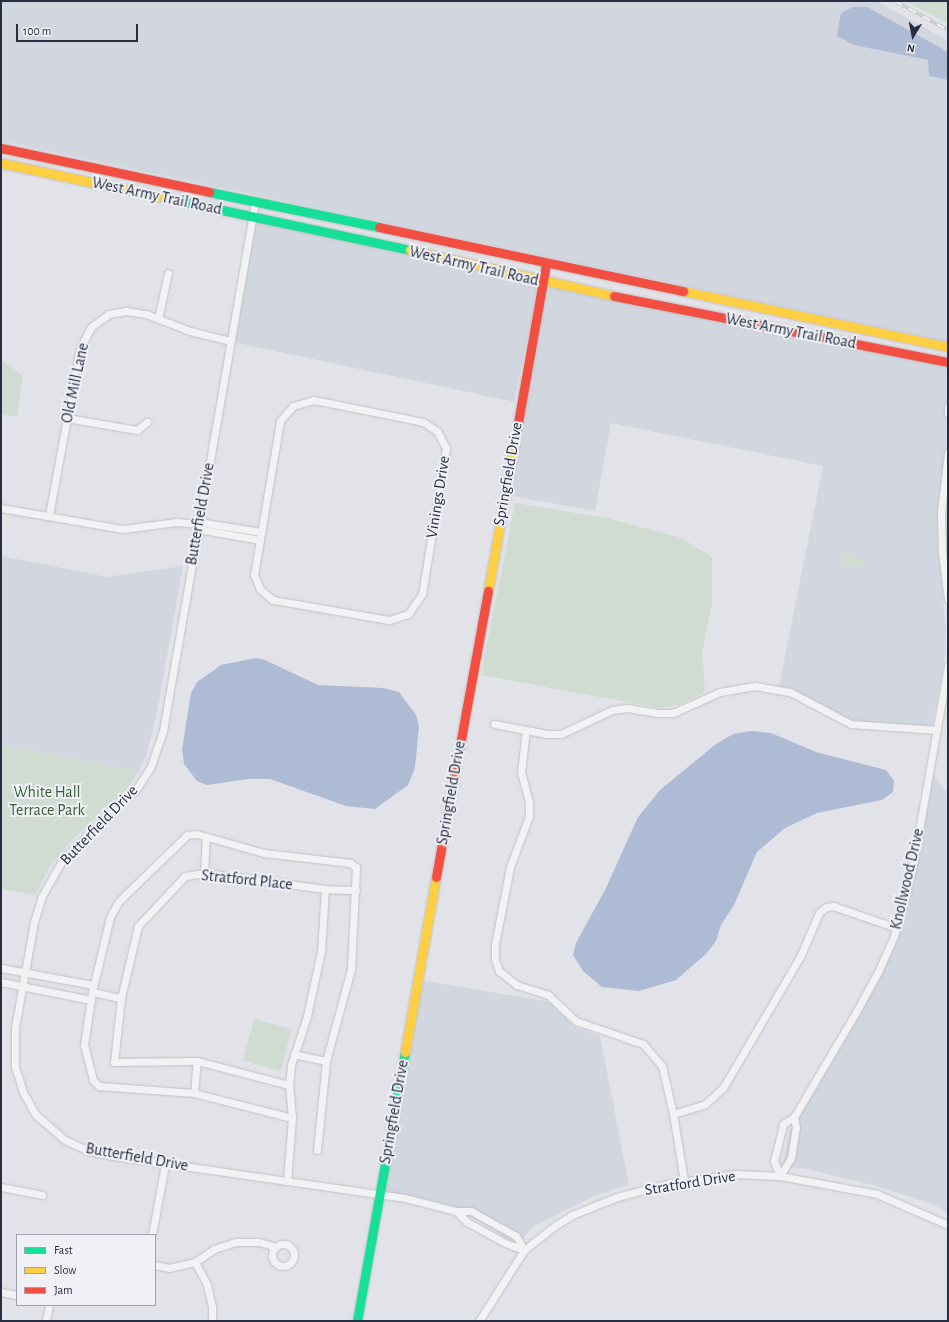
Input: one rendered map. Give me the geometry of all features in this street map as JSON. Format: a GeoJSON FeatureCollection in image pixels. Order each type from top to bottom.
{"type":"FeatureCollection","features":[{"type":"Feature","properties":{"kind":"main road","name":"West Army Trail Road"},"geometry":{"type":"LineString","coordinates":[[1,148],[546,264],[948,347]]}},
{"type":"Feature","properties":{"kind":"main road"},"geometry":{"type":"LineString","coordinates":[[68,178],[72,163]]}},
{"type":"Feature","properties":{"kind":"main road","name":"West Army Trail Road"},"geometry":{"type":"LineString","coordinates":[[1,164],[252,216],[542,282],[948,362]]}},
{"type":"Feature","properties":{"kind":"main road","name":"Springfield Drive"},"geometry":{"type":"LineString","coordinates":[[357,1321],[546,264]]}},
{"type":"Feature","properties":{"kind":"street","name":"Butterfield Drive"},"geometry":{"type":"LineString","coordinates":[[255,202],[199,525],[158,748],[150,768],[131,795],[79,842],[50,879],[38,905],[15,1028],[14,1054],[19,1080],[36,1115],[65,1140],[86,1150],[165,1164],[405,1198],[456,1211],[471,1211],[516,1236],[524,1250]]}},
{"type":"Feature","properties":{"kind":"street"},"geometry":{"type":"LineString","coordinates":[[158,318],[168,273]]}},
{"type":"Feature","properties":{"kind":"street","name":"Old Mill Lane"},"geometry":{"type":"LineString","coordinates":[[49,515],[80,348],[91,327],[109,314],[126,311],[158,318],[190,330],[230,341]]}},
{"type":"Feature","properties":{"kind":"street","name":"Vinings Drive"},"geometry":{"type":"LineString","coordinates":[[314,400],[423,422],[437,431],[446,448],[422,594],[408,614],[390,620],[273,600],[260,589],[254,575],[260,536],[280,421],[293,406],[314,400]]}},
{"type":"Feature","properties":{"kind":"street"},"geometry":{"type":"LineString","coordinates":[[948,407],[948,413]]}},
{"type":"Feature","properties":{"kind":"street"},"geometry":{"type":"LineString","coordinates":[[67,418],[137,430],[147,422]]}},
{"type":"Feature","properties":{"kind":"street"},"geometry":{"type":"LineString","coordinates":[[948,453],[941,512],[942,553],[948,599]]}},
{"type":"Feature","properties":{"kind":"street"},"geometry":{"type":"LineString","coordinates":[[1,508],[49,515],[123,529],[177,522],[260,536]]}},
{"type":"Feature","properties":{"kind":"street","name":"Knollwood Drive"},"geometry":{"type":"LineString","coordinates":[[780,1176],[774,1161],[783,1124],[794,1117],[871,987],[896,928],[912,870],[948,666]]}},
{"type":"Feature","properties":{"kind":"street"},"geometry":{"type":"LineString","coordinates":[[494,724],[526,730],[561,734],[598,714],[627,708],[657,713],[673,712],[720,692],[755,686],[790,692],[852,724],[936,730]]}},
{"type":"Feature","properties":{"kind":"street"},"geometry":{"type":"LineString","coordinates":[[526,730],[521,772],[529,802],[529,816],[510,867],[495,944],[495,959],[499,971],[517,985],[548,995],[565,1013],[580,1023],[643,1044],[662,1066],[673,1114],[684,1181]]}},
{"type":"Feature","properties":{"kind":"street"},"geometry":{"type":"LineString","coordinates":[[292,1118],[194,1093],[99,1086],[93,1080],[84,1046],[92,992],[110,917],[119,901],[187,836],[206,837],[264,853],[350,863],[356,867],[351,969],[326,1061],[317,1150]]}},
{"type":"Feature","properties":{"kind":"street"},"geometry":{"type":"LineString","coordinates":[[204,872],[206,837]]}},
{"type":"Feature","properties":{"kind":"street","name":"Stratford Place"},"geometry":{"type":"LineString","coordinates":[[289,1085],[197,1061],[114,1062],[121,998],[138,926],[185,876],[204,872],[325,889],[356,890]]}},
{"type":"Feature","properties":{"kind":"street"},"geometry":{"type":"LineString","coordinates":[[287,1181],[292,1118],[289,1085],[294,1054],[307,1016],[321,951],[325,889]]}},
{"type":"Feature","properties":{"kind":"street"},"geometry":{"type":"LineString","coordinates":[[673,1114],[705,1104],[723,1088],[800,956],[822,910],[833,906],[896,928]]}},
{"type":"Feature","properties":{"kind":"street"},"geometry":{"type":"LineString","coordinates":[[1,968],[25,973],[92,992],[121,998]]}},
{"type":"Feature","properties":{"kind":"street"},"geometry":{"type":"LineString","coordinates":[[1,982],[23,986],[92,992]]}},
{"type":"Feature","properties":{"kind":"street"},"geometry":{"type":"LineString","coordinates":[[294,1054],[326,1061]]}},
{"type":"Feature","properties":{"kind":"street"},"geometry":{"type":"LineString","coordinates":[[194,1093],[197,1061]]}},
{"type":"Feature","properties":{"kind":"street"},"geometry":{"type":"LineString","coordinates":[[780,1176],[791,1158],[796,1128],[794,1117]]}},
{"type":"Feature","properties":{"kind":"street"},"geometry":{"type":"LineString","coordinates":[[152,1234],[165,1164]]}},
{"type":"Feature","properties":{"kind":"street","name":"Stratford Drive"},"geometry":{"type":"LineString","coordinates":[[479,1321],[524,1250],[572,1215],[617,1197],[684,1181],[736,1174],[780,1176],[877,1194],[948,1226]]}},
{"type":"Feature","properties":{"kind":"street"},"geometry":{"type":"LineString","coordinates":[[1,1187],[42,1195]]}},
{"type":"Feature","properties":{"kind":"street"},"geometry":{"type":"LineString","coordinates":[[456,1211],[466,1222],[505,1244],[524,1250]]}},
{"type":"Feature","properties":{"kind":"street"},"geometry":{"type":"LineString","coordinates":[[156,1265],[169,1268],[195,1262],[214,1249],[236,1242],[259,1242],[276,1247]]}},
{"type":"Feature","properties":{"kind":"street"},"geometry":{"type":"LineString","coordinates":[[195,1262],[207,1286],[212,1307],[212,1321]]}},
{"type":"Feature","properties":{"kind":"street"},"geometry":{"type":"LineString","coordinates":[[1,1292],[16,1295]]}},
{"type":"Feature","properties":{"kind":"street"},"geometry":{"type":"LineString","coordinates":[[46,1321],[49,1306]]}},
{"type":"Feature","properties":{"kind":"shaded area"},"geometry":{"type":"Polygon","coordinates":[[[1,1],[877,1],[948,41],[948,342],[1,141],[1,1]]]}},
{"type":"Feature","properties":{"kind":"shaded area"},"geometry":{"type":"Polygon","coordinates":[[[255,221],[540,282],[514,402],[229,341],[255,221]]]}},
{"type":"Feature","properties":{"kind":"shaded area"},"geometry":{"type":"Polygon","coordinates":[[[546,285],[948,366],[948,552],[945,552],[947,492],[939,491],[937,534],[946,631],[945,656],[932,726],[851,721],[810,698],[779,686],[823,466],[611,423],[595,511],[508,495],[546,285]]]}},
{"type":"Feature","properties":{"kind":"shaded area"},"geometry":{"type":"Polygon","coordinates":[[[1,556],[107,577],[183,566],[156,718],[146,756],[139,771],[1,745],[1,556]]]}},
{"type":"Feature","properties":{"kind":"shaded area"},"geometry":{"type":"Polygon","coordinates":[[[932,773],[948,794],[948,1213],[933,1204],[872,1185],[807,1169],[782,1167],[789,1132],[880,976],[901,926],[914,876],[932,773]]]}},
{"type":"Feature","properties":{"kind":"shaded area"},"geometry":{"type":"Polygon","coordinates":[[[421,980],[550,1002],[575,1027],[600,1036],[629,1185],[594,1196],[533,1227],[517,1245],[457,1208],[382,1192],[421,980]]]}},
{"type":"Feature","properties":{"kind":"green space"},"geometry":{"type":"Polygon","coordinates":[[[906,1],[948,1],[948,24],[906,1]]]}},
{"type":"Feature","properties":{"kind":"green space"},"geometry":{"type":"Polygon","coordinates":[[[1,360],[23,375],[17,417],[1,414],[1,360]]]}},
{"type":"Feature","properties":{"kind":"green space"},"geometry":{"type":"Polygon","coordinates":[[[515,503],[611,519],[681,538],[712,557],[712,603],[702,653],[705,692],[679,705],[659,708],[481,675],[515,503]]]}},
{"type":"Feature","properties":{"kind":"green space"},"geometry":{"type":"Polygon","coordinates":[[[842,555],[863,560],[861,570],[840,565],[842,555]]]}},
{"type":"Feature","properties":{"kind":"green space","name":"White Hall Terrace Park"},"geometry":{"type":"Polygon","coordinates":[[[1,745],[139,771],[126,791],[72,840],[50,866],[35,895],[1,889],[1,745]]]}},
{"type":"Feature","properties":{"kind":"green space"},"geometry":{"type":"Polygon","coordinates":[[[254,1019],[292,1029],[281,1071],[243,1061],[254,1019]]]}},
{"type":"Feature","properties":{"kind":"water"},"geometry":{"type":"Polygon","coordinates":[[[853,7],[867,7],[948,52],[948,80],[929,76],[928,60],[854,45],[837,36],[841,13],[853,7]]]}},
{"type":"Feature","properties":{"kind":"water"},"geometry":{"type":"Polygon","coordinates":[[[256,658],[265,660],[318,685],[384,688],[399,692],[416,715],[419,726],[415,768],[408,785],[375,809],[346,806],[270,779],[248,779],[207,785],[197,781],[184,764],[182,749],[191,693],[197,682],[221,665],[256,658]]]}},
{"type":"Feature","properties":{"kind":"water"},"geometry":{"type":"Polygon","coordinates":[[[751,731],[771,733],[816,752],[886,770],[894,781],[893,792],[882,800],[817,813],[785,828],[757,852],[734,905],[721,925],[716,941],[706,954],[676,980],[639,991],[602,987],[583,971],[573,955],[576,943],[606,888],[638,817],[660,790],[716,744],[733,734],[751,731]]]}},
{"type":"Feature","properties":{"kind":"railway"},"geometry":{"type":"LineString","coordinates":[[895,1],[948,30]]}},
{"type":"Feature","properties":{"kind":"traffic: fast"},"geometry":{"type":"LineString","coordinates":[[209,192],[379,227]]}},
{"type":"Feature","properties":{"kind":"traffic: fast"},"geometry":{"type":"LineString","coordinates":[[175,200],[410,250]]}},
{"type":"Feature","properties":{"kind":"traffic: fast"},"geometry":{"type":"LineString","coordinates":[[357,1321],[405,1052]]}},
{"type":"Feature","properties":{"kind":"traffic: slow"},"geometry":{"type":"LineString","coordinates":[[1,163],[175,200]]}},
{"type":"Feature","properties":{"kind":"traffic: slow"},"geometry":{"type":"LineString","coordinates":[[410,250],[614,296]]}},
{"type":"Feature","properties":{"kind":"traffic: slow"},"geometry":{"type":"LineString","coordinates":[[683,291],[948,347]]}},
{"type":"Feature","properties":{"kind":"traffic: slow"},"geometry":{"type":"LineString","coordinates":[[488,591],[516,434]]}},
{"type":"Feature","properties":{"kind":"traffic: slow"},"geometry":{"type":"LineString","coordinates":[[405,1052],[436,877]]}},
{"type":"Feature","properties":{"kind":"traffic: jam"},"geometry":{"type":"LineString","coordinates":[[1,148],[209,192]]}},
{"type":"Feature","properties":{"kind":"traffic: jam"},"geometry":{"type":"LineString","coordinates":[[379,227],[683,291]]}},
{"type":"Feature","properties":{"kind":"traffic: jam"},"geometry":{"type":"LineString","coordinates":[[516,434],[546,264]]}},
{"type":"Feature","properties":{"kind":"traffic: jam"},"geometry":{"type":"LineString","coordinates":[[614,296],[948,362]]}},
{"type":"Feature","properties":{"kind":"traffic: jam"},"geometry":{"type":"LineString","coordinates":[[436,877],[488,591]]}}]}
